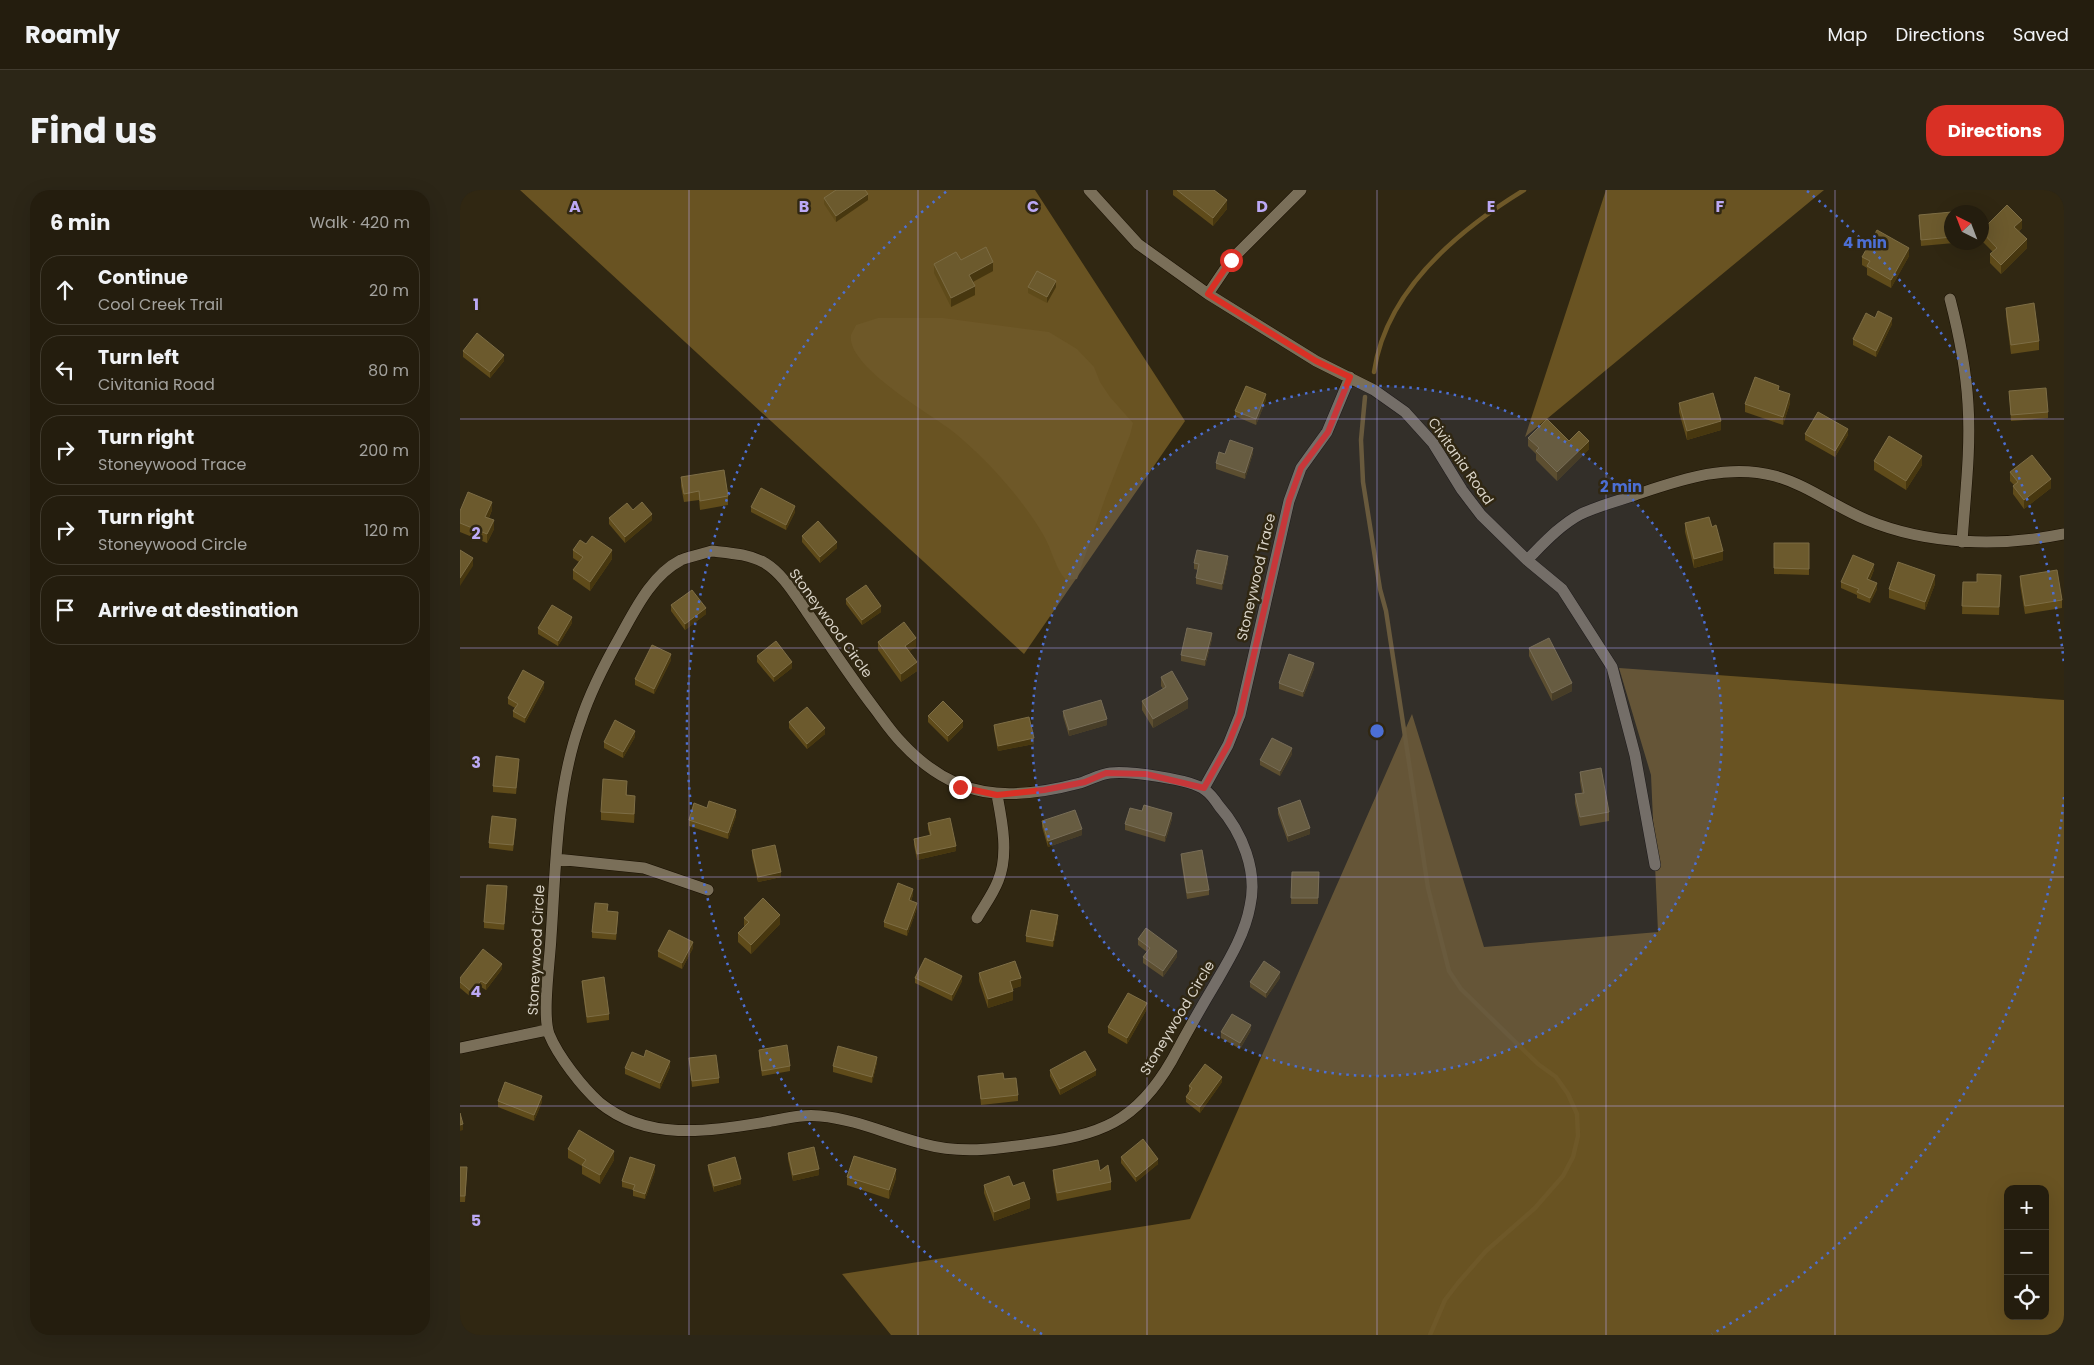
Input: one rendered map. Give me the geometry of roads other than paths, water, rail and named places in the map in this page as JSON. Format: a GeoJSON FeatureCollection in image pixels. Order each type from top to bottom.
{"type":"FeatureCollection","features":[{"type":"Feature","properties":{"kind":"street","name":"Civitania Road"},"geometry":{"type":"LineString","coordinates":[[1089,190],[1138,244],[1208,294],[1316,361],[1350,377],[1390,400],[1418,425],[1433,443],[1462,490],[1481,515],[1527,560],[1562,588],[1612,667],[1636,755],[1655,865]]}},
{"type":"Feature","properties":{"kind":"street"},"geometry":{"type":"LineString","coordinates":[[1208,294],[1231,260],[1301,190]]}},
{"type":"Feature","properties":{"kind":"street"},"geometry":{"type":"LineString","coordinates":[[1950,299],[1962,345],[1968,406],[1968,462],[1962,542]]}},
{"type":"Feature","properties":{"kind":"street","name":"Stoneywood Trace"},"geometry":{"type":"LineString","coordinates":[[1204,788],[1228,745],[1240,715],[1289,501],[1301,468],[1328,432],[1350,377]]}},
{"type":"Feature","properties":{"kind":"street"},"geometry":{"type":"LineString","coordinates":[[1527,560],[1564,526],[1581,514],[1682,480],[1705,474],[1727,472],[1760,473],[1776,476],[1808,489],[1867,520],[1898,531],[1962,542],[2016,542],[2064,534]]}},
{"type":"Feature","properties":{"kind":"street","name":"Stoneywood Circle"},"geometry":{"type":"LineString","coordinates":[[712,551],[738,553],[763,562],[772,568],[792,592],[900,742],[930,769],[960,787],[997,795],[1044,790],[1085,782],[1106,773],[1146,774],[1204,788],[1227,815],[1246,851],[1250,868],[1252,899],[1249,913],[1234,950],[1162,1076],[1134,1109],[1120,1120],[1104,1128],[1057,1140],[973,1151],[927,1145],[867,1126],[818,1115],[722,1128],[671,1130],[652,1128],[616,1114],[602,1105],[582,1086],[547,1030],[556,859],[564,787],[578,726],[601,670],[653,583],[668,569],[682,560],[712,551]]}},
{"type":"Feature","properties":{"kind":"street"},"geometry":{"type":"LineString","coordinates":[[976,918],[999,880],[1002,863],[1002,822],[997,795]]}},
{"type":"Feature","properties":{"kind":"street"},"geometry":{"type":"LineString","coordinates":[[556,859],[644,868],[708,890]]}},
{"type":"Feature","properties":{"kind":"street"},"geometry":{"type":"LineString","coordinates":[[460,1048],[547,1030]]}},
{"type":"Feature","properties":{"kind":"waterway"},"geometry":{"type":"LineString","coordinates":[[1374,372],[1381,342],[1393,315],[1409,289],[1450,244],[1474,224],[1524,190]]}},
{"type":"Feature","properties":{"kind":"waterway"},"geometry":{"type":"LineString","coordinates":[[1365,397],[1361,440],[1363,482],[1380,589],[1386,611],[1428,888],[1449,971],[1461,989],[1538,1064],[1556,1077],[1568,1094],[1577,1114],[1578,1136],[1573,1157],[1563,1176],[1535,1208],[1486,1251],[1458,1283],[1445,1300],[1430,1335]]}}]}
